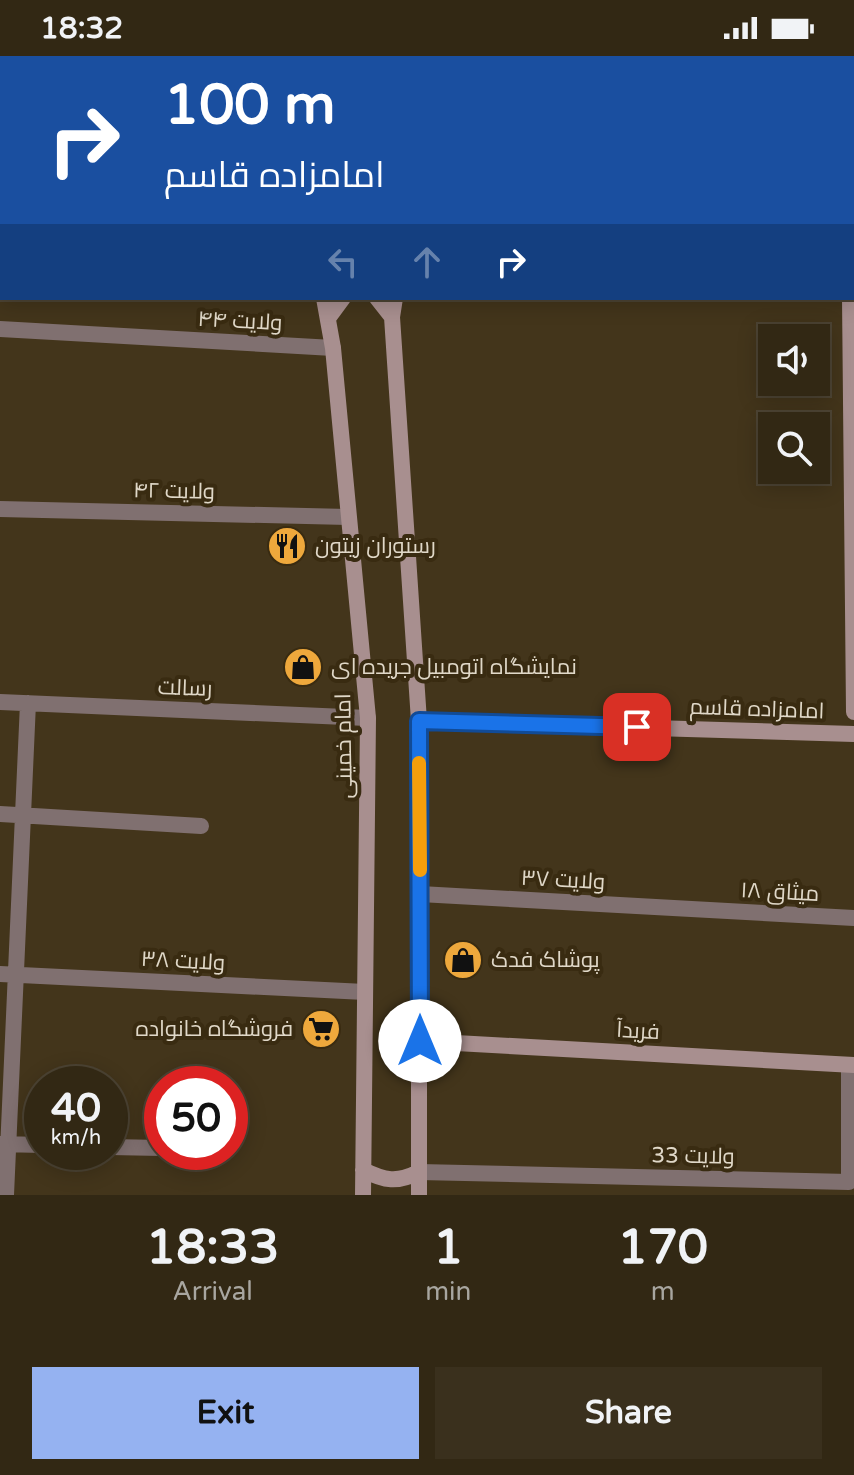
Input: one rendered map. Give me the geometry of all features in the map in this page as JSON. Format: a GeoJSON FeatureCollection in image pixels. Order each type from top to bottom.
{"type":"FeatureCollection","features":[{"type":"Feature","properties":{"kind":"main road","name":"امام خمینی"},"geometry":{"type":"LineString","coordinates":[[325,300],[333,348],[368,718],[363,1195]]}},
{"type":"Feature","properties":{"kind":"main road"},"geometry":{"type":"LineString","coordinates":[[329,317],[342,300]]}},
{"type":"Feature","properties":{"kind":"main road"},"geometry":{"type":"LineString","coordinates":[[379,300],[392,317]]}},
{"type":"Feature","properties":{"kind":"main road"},"geometry":{"type":"LineString","coordinates":[[395,300],[392,317],[419,721],[419,1195]]}},
{"type":"Feature","properties":{"kind":"main road","name":"امامزاده قاسم"},"geometry":{"type":"LineString","coordinates":[[850,300],[854,712]]}},
{"type":"Feature","properties":{"kind":"main road","name":"امامزاده قاسم"},"geometry":{"type":"LineString","coordinates":[[419,721],[854,734]]}},
{"type":"Feature","properties":{"kind":"main road","name":"فریدآ"},"geometry":{"type":"LineString","coordinates":[[420,1041],[852,1065]]}},
{"type":"Feature","properties":{"kind":"main road"},"geometry":{"type":"LineString","coordinates":[[363,1170],[384,1181],[401,1181],[419,1172]]}},
{"type":"Feature","properties":{"kind":"street","name":"ولایت ۴۴"},"geometry":{"type":"LineString","coordinates":[[0,329],[333,348]]}},
{"type":"Feature","properties":{"kind":"street","name":"ولایت ۴۲"},"geometry":{"type":"LineString","coordinates":[[0,509],[348,517]]}},
{"type":"Feature","properties":{"kind":"street","name":"رسالت"},"geometry":{"type":"LineString","coordinates":[[0,702],[368,718]]}},
{"type":"Feature","properties":{"kind":"street"},"geometry":{"type":"LineString","coordinates":[[6,1195],[4,1144],[8,974],[23,815],[28,703]]}},
{"type":"Feature","properties":{"kind":"street"},"geometry":{"type":"LineString","coordinates":[[0,814],[201,826]]}},
{"type":"Feature","properties":{"kind":"street","name":"ولایت ۳۷"},"geometry":{"type":"LineString","coordinates":[[420,894],[703,909]]}},
{"type":"Feature","properties":{"kind":"street","name":"میثاق ۱۸"},"geometry":{"type":"LineString","coordinates":[[703,909],[854,918]]}},
{"type":"Feature","properties":{"kind":"street","name":"ولایت ۳۸"},"geometry":{"type":"LineString","coordinates":[[8,974],[365,992]]}},
{"type":"Feature","properties":{"kind":"street","name":"ولایت 33"},"geometry":{"type":"LineString","coordinates":[[419,1172],[849,1182],[852,1065]]}},
{"type":"Feature","properties":{"kind":"street"},"geometry":{"type":"LineString","coordinates":[[4,1144],[24,1145]]}},
{"type":"Feature","properties":{"kind":"slow traffic"},"geometry":{"type":"LineString","coordinates":[[419,763],[420,870]]}},
{"type":"Feature","properties":{"kind":"place","name":"رستوران زیتون"},"geometry":{"type":"Point","coordinates":[287,546]}},
{"type":"Feature","properties":{"kind":"place","name":"نمایشگاه اتومبیل جریده ای"},"geometry":{"type":"Point","coordinates":[303,667]}},
{"type":"Feature","properties":{"kind":"place","name":"پوشاک فدک"},"geometry":{"type":"Point","coordinates":[463,960]}},
{"type":"Feature","properties":{"kind":"place","name":"فروشگاه خانواده"},"geometry":{"type":"Point","coordinates":[321,1029]}},
{"type":"Feature","properties":{"kind":"route"},"geometry":{"type":"LineString","coordinates":[[420,1041],[419,721],[637,727]]}}]}
